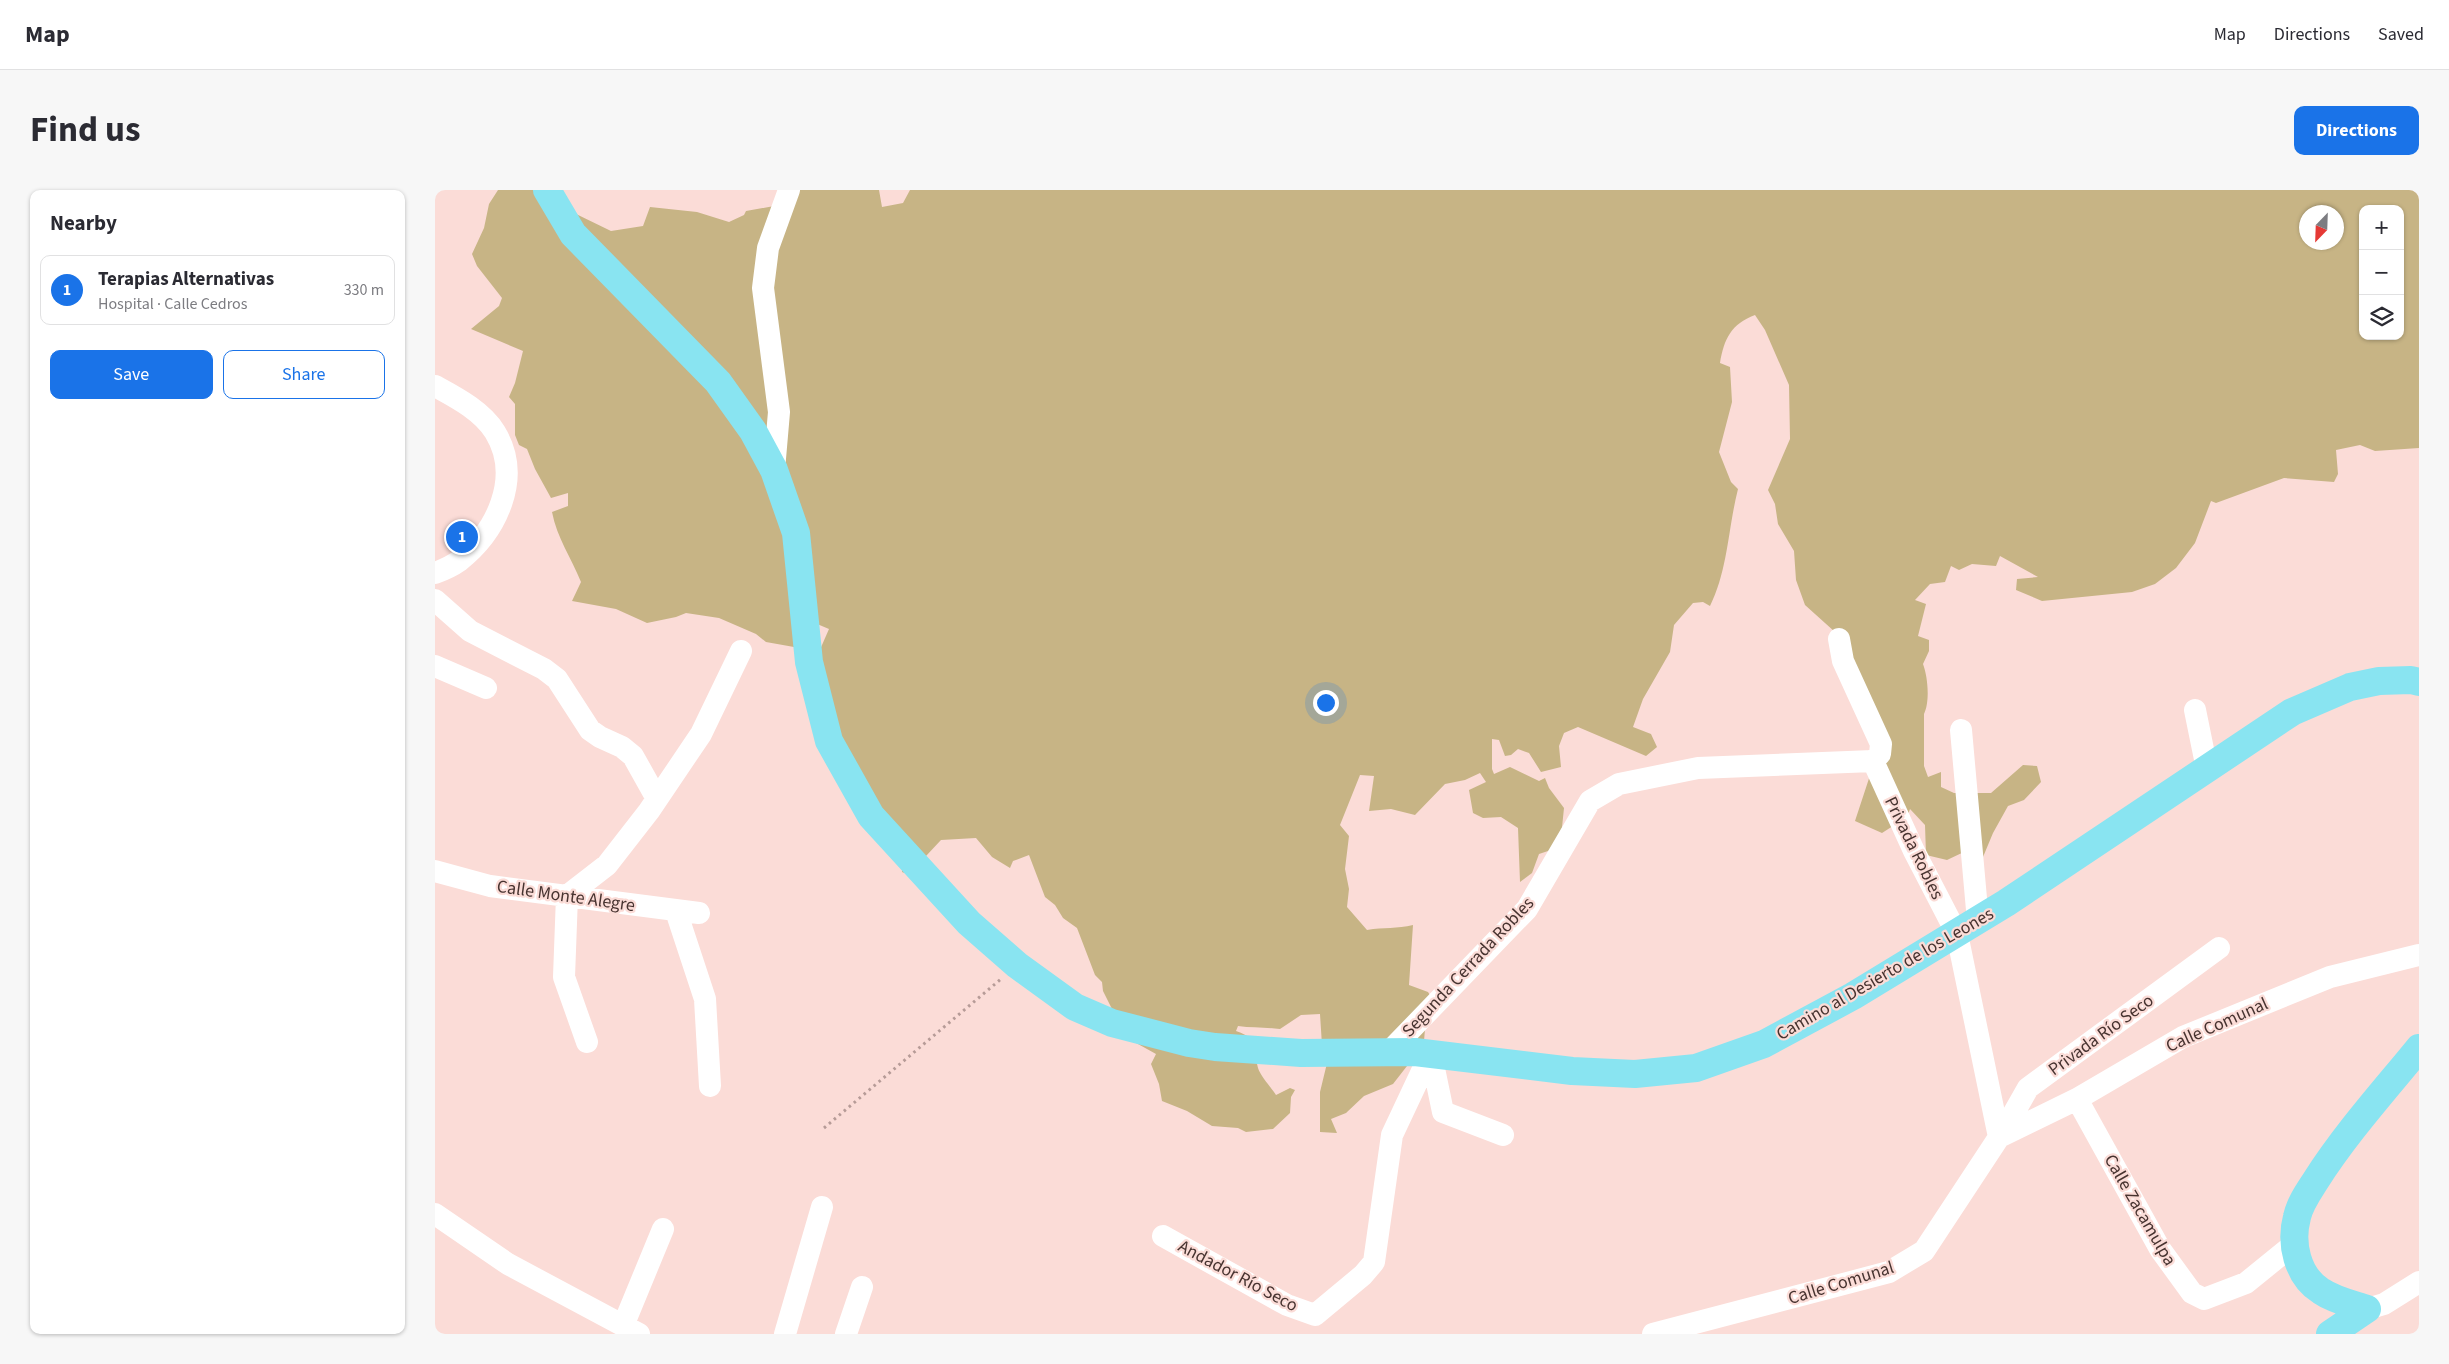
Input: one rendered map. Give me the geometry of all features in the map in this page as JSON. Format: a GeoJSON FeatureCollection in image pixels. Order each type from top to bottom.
{"type":"FeatureCollection","features":[{"type":"Feature","properties":{"kind":"main road","name":"Camino al Desierto de los Leones"},"geometry":{"type":"LineString","coordinates":[[547,190],[573,234],[717,382],[753,431],[774,470],[796,533],[809,662],[829,741],[871,816],[969,923],[1017,965],[1075,1007],[1112,1023],[1189,1043],[1301,1053],[1428,1053],[1590,1072],[1635,1074],[1696,1068],[1764,1044],[1853,996],[1967,927],[2291,712],[2350,687],[2379,681],[2411,680],[2419,682]]}},
{"type":"Feature","properties":{"kind":"main road"},"geometry":{"type":"LineString","coordinates":[[2367,1309],[2321,1291],[2310,1282],[2302,1270],[2294,1244],[2297,1216],[2314,1183],[2329,1160],[2419,1048]]}},
{"type":"Feature","properties":{"kind":"main road"},"geometry":{"type":"LineString","coordinates":[[2330,1334],[2367,1309]]}},
{"type":"Feature","properties":{"kind":"street"},"geometry":{"type":"LineString","coordinates":[[774,470],[779,412],[763,288],[768,248],[789,190]]}},
{"type":"Feature","properties":{"kind":"street"},"geometry":{"type":"LineString","coordinates":[[435,386],[482,416],[496,433],[503,452],[506,471],[505,491],[497,516],[487,534],[458,562],[435,600],[470,631],[544,669],[557,679],[590,730],[622,747],[633,756],[657,799]]}},
{"type":"Feature","properties":{"kind":"street"},"geometry":{"type":"LineString","coordinates":[[435,573],[458,562]]}},
{"type":"Feature","properties":{"kind":"street","name":"Privada Robles"},"geometry":{"type":"LineString","coordinates":[[1839,639],[1843,661],[1881,744],[1877,758],[1914,851],[1967,927]]}},
{"type":"Feature","properties":{"kind":"street"},"geometry":{"type":"LineString","coordinates":[[587,1042],[564,977],[567,896],[607,865],[657,799],[701,734],[741,651]]}},
{"type":"Feature","properties":{"kind":"street"},"geometry":{"type":"LineString","coordinates":[[435,666],[486,688]]}},
{"type":"Feature","properties":{"kind":"street"},"geometry":{"type":"LineString","coordinates":[[2195,710],[2207,769]]}},
{"type":"Feature","properties":{"kind":"street"},"geometry":{"type":"LineString","coordinates":[[1961,730],[1967,927],[1999,1137]]}},
{"type":"Feature","properties":{"kind":"street","name":"Segunda Cerrada Robles"},"geometry":{"type":"LineString","coordinates":[[1388,1053],[1527,909],[1591,802],[1619,784],[1698,768],[1877,758]]}},
{"type":"Feature","properties":{"kind":"street","name":"Calle Monte Alegre"},"geometry":{"type":"LineString","coordinates":[[435,871],[490,886],[699,914]]}},
{"type":"Feature","properties":{"kind":"street"},"geometry":{"type":"LineString","coordinates":[[676,911],[705,999],[710,1086]]}},
{"type":"Feature","properties":{"kind":"street","name":"Privada Río Seco"},"geometry":{"type":"LineString","coordinates":[[1999,1137],[2028,1088],[2219,948]]}},
{"type":"Feature","properties":{"kind":"street","name":"Calle Comunal"},"geometry":{"type":"LineString","coordinates":[[1653,1334],[1889,1272],[1924,1251],[1999,1137],[2077,1099],[2183,1037],[2330,977],[2419,955]]}},
{"type":"Feature","properties":{"kind":"street"},"geometry":{"type":"LineString","coordinates":[[1428,1053],[1443,1112],[1503,1135]]}},
{"type":"Feature","properties":{"kind":"street","name":"Andador Río Seco"},"geometry":{"type":"LineString","coordinates":[[1163,1236],[1287,1305],[1315,1315],[1363,1275],[1374,1262],[1392,1135],[1424,1067],[1428,1053]]}},
{"type":"Feature","properties":{"kind":"street","name":"Calle Zacamulpa"},"geometry":{"type":"LineString","coordinates":[[2077,1099],[2160,1249],[2192,1293],[2204,1299],[2246,1282],[2294,1244]]}},
{"type":"Feature","properties":{"kind":"street"},"geometry":{"type":"LineString","coordinates":[[785,1334],[822,1207]]}},
{"type":"Feature","properties":{"kind":"street"},"geometry":{"type":"LineString","coordinates":[[435,1214],[508,1264],[631,1330],[663,1229]]}},
{"type":"Feature","properties":{"kind":"street"},"geometry":{"type":"LineString","coordinates":[[2367,1309],[2384,1304],[2419,1282]]}},
{"type":"Feature","properties":{"kind":"street"},"geometry":{"type":"LineString","coordinates":[[846,1334],[862,1287]]}},
{"type":"Feature","properties":{"kind":"path"},"geometry":{"type":"LineString","coordinates":[[824,1128],[1017,965]]}},
{"type":"Feature","properties":{"kind":"shaded area"},"geometry":{"type":"Polygon","coordinates":[[[498,190],[561,190],[574,213],[611,231],[643,226],[650,207],[697,212],[729,222],[744,215],[746,211],[785,204],[795,190],[879,190],[882,207],[903,203],[910,190],[2419,190],[2419,448],[2375,451],[2360,445],[2336,450],[2338,474],[2334,482],[2284,478],[2216,503],[2211,501],[2195,543],[2176,568],[2155,584],[2132,592],[2042,601],[2016,590],[2017,579],[2038,577],[2000,556],[1996,566],[1972,564],[1959,570],[1951,566],[1945,582],[1930,584],[1915,600],[1926,604],[1918,636],[1929,640],[1929,651],[1923,664],[1928,689],[1924,714],[1924,766],[1928,777],[1941,772],[1941,787],[1954,793],[1991,793],[2023,765],[2037,766],[2041,782],[2024,800],[2008,806],[1993,833],[1983,857],[1966,851],[1947,860],[1926,855],[1925,825],[1910,809],[1907,817],[1882,833],[1855,821],[1881,742],[1835,632],[1805,605],[1796,580],[1794,551],[1778,524],[1775,504],[1768,490],[1790,439],[1789,385],[1765,330],[1755,315],[1740,323],[1730,333],[1720,363],[1730,367],[1732,402],[1719,452],[1731,482],[1738,489],[1724,563],[1721,578],[1710,606],[1703,602],[1693,603],[1674,625],[1670,652],[1643,699],[1633,727],[1651,734],[1657,747],[1646,756],[1578,727],[1564,733],[1559,746],[1561,767],[1541,772],[1529,753],[1518,749],[1511,755],[1505,756],[1499,740],[1492,739],[1492,769],[1494,774],[1510,767],[1539,781],[1545,778],[1549,788],[1564,808],[1560,847],[1539,854],[1532,873],[1520,882],[1518,828],[1501,817],[1483,818],[1473,813],[1469,790],[1486,782],[1480,773],[1465,780],[1445,784],[1415,815],[1391,809],[1369,811],[1374,776],[1360,775],[1340,825],[1349,836],[1345,869],[1349,889],[1347,907],[1367,930],[1413,925],[1409,985],[1428,992],[1436,1005],[1425,1029],[1423,1053],[1414,1057],[1393,1084],[1364,1096],[1346,1113],[1331,1119],[1337,1133],[1320,1132],[1320,1092],[1328,1059],[1322,1045],[1320,1014],[1301,1015],[1280,1029],[1238,1026],[1236,1031],[1251,1038],[1254,1042],[1259,1071],[1276,1095],[1290,1088],[1295,1090],[1291,1097],[1290,1113],[1273,1129],[1246,1132],[1238,1128],[1212,1126],[1187,1111],[1162,1101],[1159,1084],[1151,1064],[1156,1054],[1120,1034],[1118,1021],[1103,991],[1102,982],[1095,975],[1077,928],[1063,918],[1055,905],[1045,897],[1029,855],[1013,861],[1010,868],[992,857],[976,838],[941,840],[926,856],[918,878],[902,872],[904,851],[859,803],[815,661],[829,629],[810,621],[794,647],[766,642],[756,634],[719,618],[686,613],[647,623],[616,609],[572,601],[581,582],[561,539],[552,512],[568,506],[568,493],[551,498],[535,469],[527,449],[519,445],[515,435],[515,404],[509,397],[515,383],[523,351],[471,329],[499,306],[502,298],[477,266],[472,254],[484,228],[489,204],[498,190]]]}},
{"type":"Feature","properties":{"kind":"place","name":"Terapias Alternativas"},"geometry":{"type":"Point","coordinates":[462,537]}}]}
